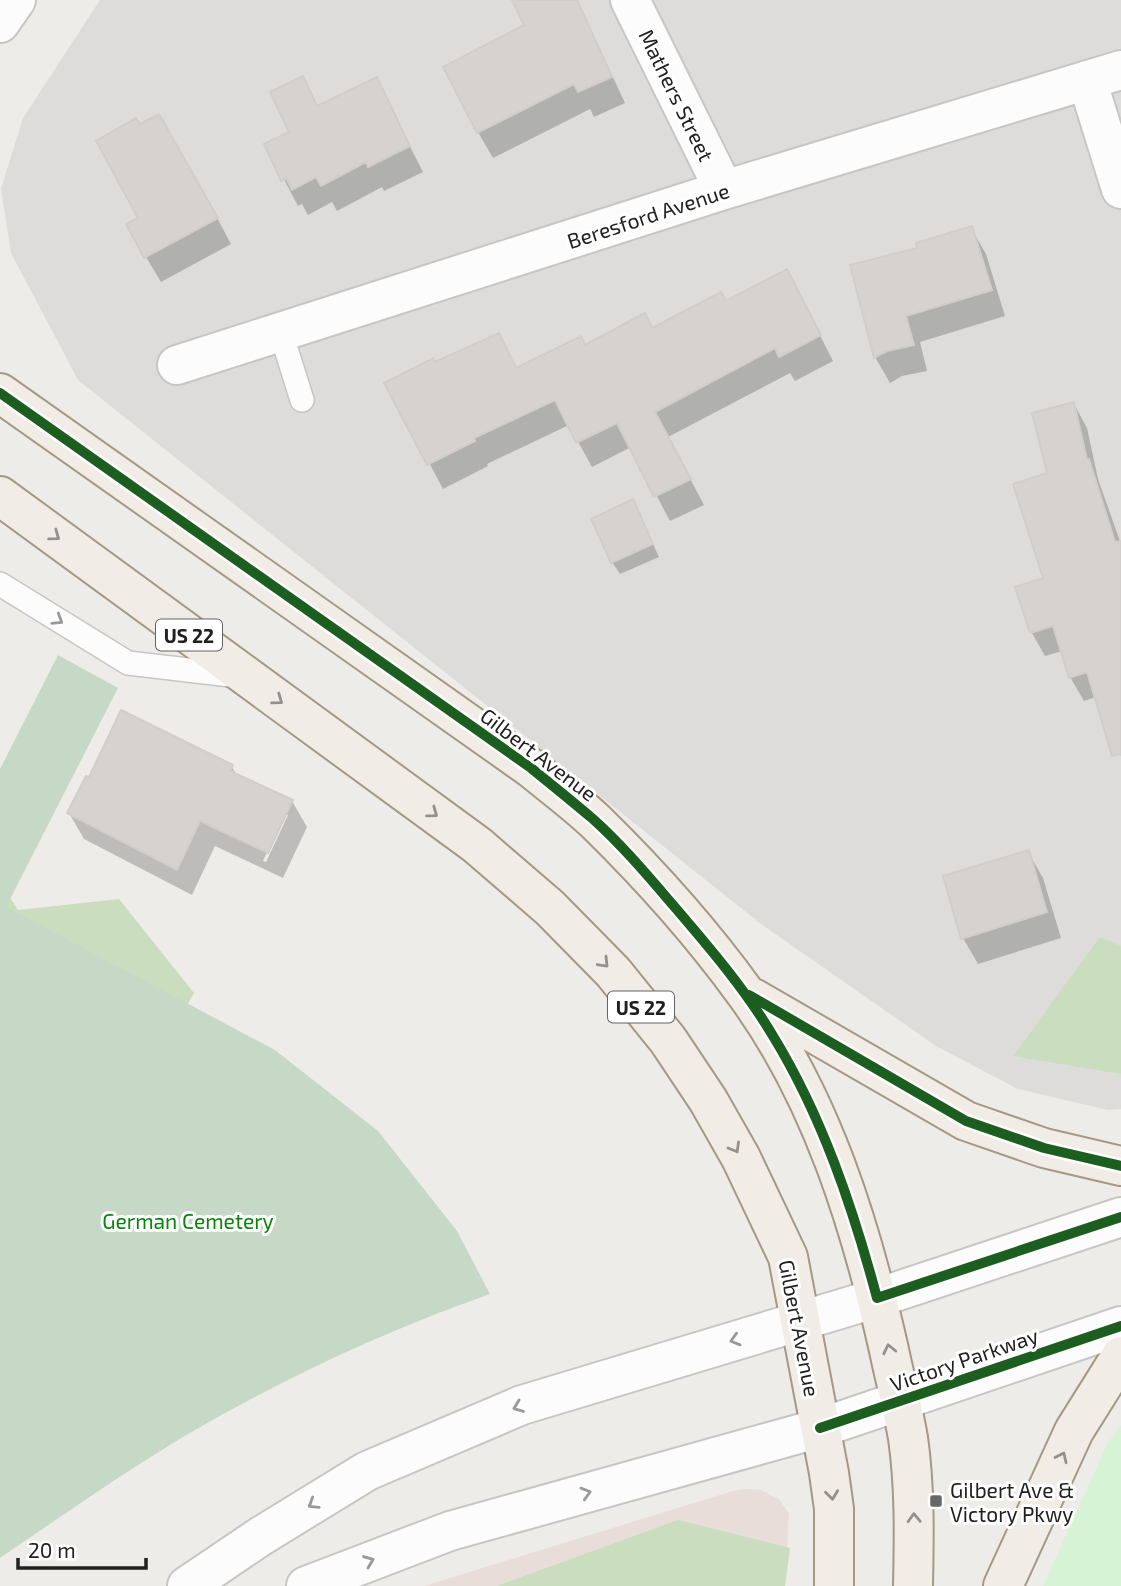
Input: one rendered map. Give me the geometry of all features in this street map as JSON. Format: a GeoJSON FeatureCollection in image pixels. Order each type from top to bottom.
{"type":"FeatureCollection","features":[{"type":"Feature","properties":{"kind":"main road","name":"Gilbert Avenue"},"geometry":{"type":"LineString","coordinates":[[1,391],[531,768],[595,821],[646,874],[746,994],[800,1084],[831,1154],[860,1234],[908,1438],[915,1517],[912,1586]]}},
{"type":"Feature","properties":{"kind":"main road","name":"Gilbert Avenue"},"geometry":{"type":"LineString","coordinates":[[0,496],[477,845],[550,908],[613,972],[668,1040],[708,1100],[741,1158],[788,1257],[834,1509],[834,1586]]}},
{"type":"Feature","properties":{"kind":"main road"},"geometry":{"type":"LineString","coordinates":[[746,994],[966,1121],[1044,1149],[1121,1167]]}},
{"type":"Feature","properties":{"kind":"main road"},"geometry":{"type":"LineString","coordinates":[[1003,1586],[1074,1431],[1121,1356]]}},
{"type":"Feature","properties":{"kind":"street"},"geometry":{"type":"LineString","coordinates":[[0,23],[16,0]]}},
{"type":"Feature","properties":{"kind":"street","name":"Mathers Street"},"geometry":{"type":"LineString","coordinates":[[630,0],[724,190]]}},
{"type":"Feature","properties":{"kind":"street"},"geometry":{"type":"LineString","coordinates":[[1104,75],[1121,189]]}},
{"type":"Feature","properties":{"kind":"street","name":"Beresford Avenue"},"geometry":{"type":"LineString","coordinates":[[177,365],[724,190],[1104,75]]}},
{"type":"Feature","properties":{"kind":"street"},"geometry":{"type":"LineString","coordinates":[[187,1586],[261,1536],[367,1471],[522,1405],[800,1319],[877,1298],[1121,1217]]}},
{"type":"Feature","properties":{"kind":"street","name":"Victory Parkway"},"geometry":{"type":"LineString","coordinates":[[306,1586],[450,1531],[820,1427],[1121,1326]]}},
{"type":"Feature","properties":{"kind":"lane"},"geometry":{"type":"LineString","coordinates":[[281,333],[302,400]]}},
{"type":"Feature","properties":{"kind":"lane"},"geometry":{"type":"LineString","coordinates":[[0,584],[128,663],[247,677]]}},
{"type":"Feature","properties":{"kind":"shaded area"},"geometry":{"type":"Polygon","coordinates":[[[100,0],[1121,0],[1121,1109],[1108,1110],[1018,1089],[936,1046],[761,924],[78,380],[11,253],[1,189],[23,118],[100,0]]]}},
{"type":"Feature","properties":{"kind":"shaded area"},"geometry":{"type":"Polygon","coordinates":[[[761,1490],[779,1499],[789,1514],[785,1586],[424,1586],[733,1491],[761,1490]]]}},
{"type":"Feature","properties":{"kind":"green space","name":"German Cemetery"},"geometry":{"type":"Polygon","coordinates":[[[58,655],[118,688],[6,907],[275,1050],[378,1131],[457,1231],[490,1294],[370,1342],[253,1398],[155,1454],[0,1558],[0,769],[58,655]]]}},
{"type":"Feature","properties":{"kind":"green space"},"geometry":{"type":"Polygon","coordinates":[[[0,882],[18,910],[119,899],[194,993],[115,1135],[0,1090],[0,882]]]}},
{"type":"Feature","properties":{"kind":"green space"},"geometry":{"type":"Polygon","coordinates":[[[1100,937],[1121,946],[1121,1074],[1013,1056],[1100,937]]]}},
{"type":"Feature","properties":{"kind":"green space"},"geometry":{"type":"Polygon","coordinates":[[[1121,1425],[1121,1586],[1043,1586],[1107,1444],[1121,1425]]]}},
{"type":"Feature","properties":{"kind":"green space"},"geometry":{"type":"Polygon","coordinates":[[[678,1520],[790,1548],[785,1586],[497,1586],[678,1520]]]}},
{"type":"Feature","properties":{"kind":"building"},"geometry":{"type":"Polygon","coordinates":[[[512,0],[577,0],[612,77],[578,92],[574,84],[477,133],[443,67],[524,25],[512,0]]]}},
{"type":"Feature","properties":{"kind":"building"},"geometry":{"type":"Polygon","coordinates":[[[303,76],[317,106],[377,77],[410,146],[368,167],[366,162],[321,186],[316,177],[292,190],[286,178],[281,181],[264,144],[289,132],[270,92],[303,76]]]}},
{"type":"Feature","properties":{"kind":"building"},"geometry":{"type":"Polygon","coordinates":[[[159,114],[218,218],[144,258],[126,224],[138,218],[96,141],[136,118],[140,124],[159,114]]]}},
{"type":"Feature","properties":{"kind":"building"},"geometry":{"type":"Polygon","coordinates":[[[972,226],[992,290],[906,316],[914,345],[887,351],[874,358],[850,265],[917,248],[916,243],[972,226]]]}},
{"type":"Feature","properties":{"kind":"building"},"geometry":{"type":"Polygon","coordinates":[[[787,269],[821,335],[779,357],[775,348],[655,412],[691,479],[654,497],[617,423],[576,443],[555,400],[474,438],[475,441],[427,465],[384,383],[433,358],[435,362],[499,333],[516,368],[581,336],[585,345],[645,313],[652,328],[721,292],[726,301],[787,269]]]}},
{"type":"Feature","properties":{"kind":"building"},"geometry":{"type":"Polygon","coordinates":[[[1074,402],[1087,460],[1089,459],[1115,542],[1121,541],[1121,754],[1112,756],[1087,672],[1069,678],[1053,626],[1030,633],[1015,587],[1043,578],[1013,484],[1047,473],[1032,413],[1074,402]]]}},
{"type":"Feature","properties":{"kind":"building"},"geometry":{"type":"Polygon","coordinates":[[[633,499],[653,544],[611,563],[591,519],[633,499]]]}},
{"type":"Feature","properties":{"kind":"building"},"geometry":{"type":"Polygon","coordinates":[[[121,710],[233,765],[230,771],[293,800],[268,853],[200,821],[177,870],[67,813],[86,776],[89,777],[121,710]]]}},
{"type":"Feature","properties":{"kind":"building"},"geometry":{"type":"Polygon","coordinates":[[[1029,850],[1047,912],[961,939],[943,876],[1029,850]]]}},
{"type":"Feature","properties":{"kind":"cycle path"},"geometry":{"type":"LineString","coordinates":[[0,393],[531,768],[614,839],[726,969],[751,1002],[791,1067],[834,1163],[858,1230],[877,1298],[1121,1217]]}},
{"type":"Feature","properties":{"kind":"cycle path"},"geometry":{"type":"LineString","coordinates":[[749,995],[966,1121],[1044,1148],[1121,1166]]}},
{"type":"Feature","properties":{"kind":"cycle path"},"geometry":{"type":"LineString","coordinates":[[820,1428],[1121,1326]]}},
{"type":"Feature","properties":{"kind":"place","name":"Gilbert Ave & Victory Pkwy"},"geometry":{"type":"Point","coordinates":[936,1501]}}]}
